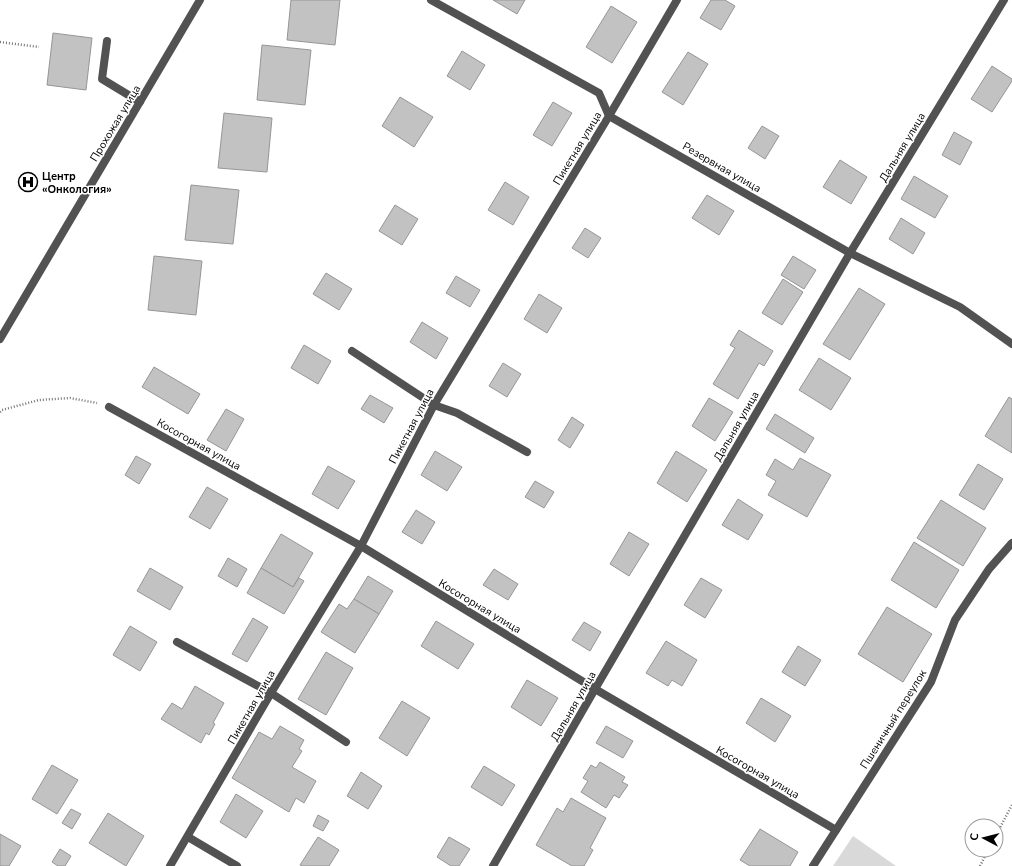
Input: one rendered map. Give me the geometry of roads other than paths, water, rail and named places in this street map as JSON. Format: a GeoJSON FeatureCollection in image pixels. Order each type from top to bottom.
{"type":"FeatureCollection","features":[{"type":"Feature","properties":{"kind":"street","name":"Прохожая улица"},"geometry":{"type":"LineString","coordinates":[[0,339],[200,0]]}},
{"type":"Feature","properties":{"kind":"street"},"geometry":{"type":"LineString","coordinates":[[432,0],[599,93],[609,116]]}},
{"type":"Feature","properties":{"kind":"street","name":"Пикетная улица"},"geometry":{"type":"LineString","coordinates":[[170,866],[188,838],[271,693],[361,546],[434,405],[609,116],[677,0]]}},
{"type":"Feature","properties":{"kind":"street","name":"Дальняя улица"},"geometry":{"type":"LineString","coordinates":[[493,866],[850,253],[1004,0]]}},
{"type":"Feature","properties":{"kind":"street"},"geometry":{"type":"LineString","coordinates":[[107,41],[102,79],[140,102]]}},
{"type":"Feature","properties":{"kind":"street","name":"Резервная улица"},"geometry":{"type":"LineString","coordinates":[[609,116],[850,253],[960,307],[1012,344]]}},
{"type":"Feature","properties":{"kind":"street"},"geometry":{"type":"LineString","coordinates":[[352,351],[434,405],[457,413],[527,452]]}},
{"type":"Feature","properties":{"kind":"street","name":"Косогорная улица"},"geometry":{"type":"LineString","coordinates":[[109,407],[361,546],[595,689],[836,830]]}},
{"type":"Feature","properties":{"kind":"street","name":"Пшеничный переулок"},"geometry":{"type":"LineString","coordinates":[[813,866],[931,682],[955,620],[989,570],[1012,543]]}},
{"type":"Feature","properties":{"kind":"street"},"geometry":{"type":"LineString","coordinates":[[177,642],[271,693],[346,742]]}},
{"type":"Feature","properties":{"kind":"street"},"geometry":{"type":"LineString","coordinates":[[188,838],[237,866]]}},
{"type":"Feature","properties":{"kind":"place","name":"Центр «Онкология»"},"geometry":{"type":"Point","coordinates":[28,182]}}]}
